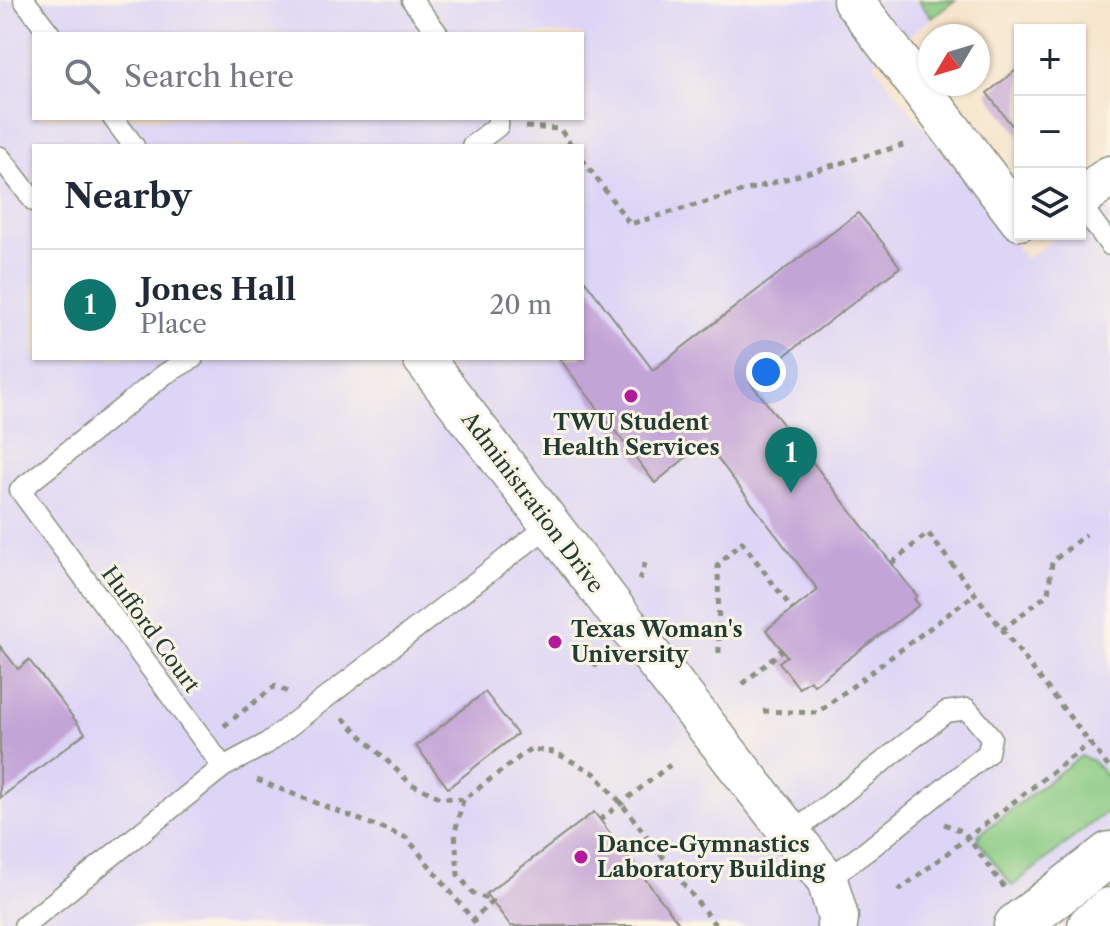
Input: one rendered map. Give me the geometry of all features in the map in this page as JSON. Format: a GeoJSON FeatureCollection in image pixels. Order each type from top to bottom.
{"type":"FeatureCollection","features":[{"type":"Feature","properties":{"kind":"main road"},"geometry":{"type":"LineString","coordinates":[[1013,910],[1110,854]]}},
{"type":"Feature","properties":{"kind":"main road"},"geometry":{"type":"LineString","coordinates":[[1090,926],[1110,910]]}},
{"type":"Feature","properties":{"kind":"street"},"geometry":{"type":"LineString","coordinates":[[853,0],[1014,212]]}},
{"type":"Feature","properties":{"kind":"street"},"geometry":{"type":"LineString","coordinates":[[1086,196],[1110,176]]}},
{"type":"Feature","properties":{"kind":"street","name":"Administration Drive"},"geometry":{"type":"LineString","coordinates":[[425,360],[790,835],[839,912]]}},
{"type":"Feature","properties":{"kind":"lane"},"geometry":{"type":"LineString","coordinates":[[24,0],[48,32]]}},
{"type":"Feature","properties":{"kind":"lane"},"geometry":{"type":"LineString","coordinates":[[412,0],[436,32]]}},
{"type":"Feature","properties":{"kind":"lane"},"geometry":{"type":"LineString","coordinates":[[114,120],[132,144]]}},
{"type":"Feature","properties":{"kind":"lane"},"geometry":{"type":"LineString","coordinates":[[474,144],[498,122]]}},
{"type":"Feature","properties":{"kind":"lane"},"geometry":{"type":"LineString","coordinates":[[0,157],[32,198]]}},
{"type":"Feature","properties":{"kind":"lane"},"geometry":{"type":"LineString","coordinates":[[1086,210],[1110,245]]}},
{"type":"Feature","properties":{"kind":"lane","name":"Hufford Court"},"geometry":{"type":"LineString","coordinates":[[184,360],[159,366],[20,490],[223,767]]}},
{"type":"Feature","properties":{"kind":"lane"},"geometry":{"type":"LineString","coordinates":[[24,926],[223,767],[266,744],[551,524]]}},
{"type":"Feature","properties":{"kind":"lane"},"geometry":{"type":"LineString","coordinates":[[790,835],[946,712],[967,709],[991,737],[988,753],[868,850],[839,912]]}},
{"type":"Feature","properties":{"kind":"path"},"geometry":{"type":"LineString","coordinates":[[498,122],[560,129],[571,144]]}},
{"type":"Feature","properties":{"kind":"path"},"geometry":{"type":"LineString","coordinates":[[584,162],[630,224],[903,145]]}},
{"type":"Feature","properties":{"kind":"path"},"geometry":{"type":"LineString","coordinates":[[892,563],[928,533],[1110,769]]}},
{"type":"Feature","properties":{"kind":"path"},"geometry":{"type":"LineString","coordinates":[[1002,630],[1048,594],[1052,562],[1086,534]]}},
{"type":"Feature","properties":{"kind":"path"},"geometry":{"type":"LineString","coordinates":[[719,653],[718,564],[742,542],[793,610]]}},
{"type":"Feature","properties":{"kind":"path"},"geometry":{"type":"LineString","coordinates":[[643,568],[647,558]]}},
{"type":"Feature","properties":{"kind":"path"},"geometry":{"type":"LineString","coordinates":[[763,711],[817,713],[975,594]]}},
{"type":"Feature","properties":{"kind":"path"},"geometry":{"type":"LineString","coordinates":[[743,684],[782,650]]}},
{"type":"Feature","properties":{"kind":"path"},"geometry":{"type":"LineString","coordinates":[[204,742],[275,686],[344,719],[411,784],[439,797],[463,800]]}},
{"type":"Feature","properties":{"kind":"path"},"geometry":{"type":"LineString","coordinates":[[898,891],[965,835],[1090,743]]}},
{"type":"Feature","properties":{"kind":"path"},"geometry":{"type":"LineString","coordinates":[[473,920],[492,901],[473,893],[458,875],[455,832],[463,800],[530,749],[554,752],[594,773],[621,803],[716,926]]}},
{"type":"Feature","properties":{"kind":"path"},"geometry":{"type":"LineString","coordinates":[[600,820],[670,765]]}},
{"type":"Feature","properties":{"kind":"path"},"geometry":{"type":"LineString","coordinates":[[223,767],[407,838],[478,926]]}},
{"type":"Feature","properties":{"kind":"path"},"geometry":{"type":"LineString","coordinates":[[965,835],[1013,910]]}},
{"type":"Feature","properties":{"kind":"shaded area","name":"Texas Woman's University"},"geometry":{"type":"Polygon","coordinates":[[[0,0],[955,0],[924,24],[918,24],[918,28],[873,63],[1026,259],[1052,240],[1086,240],[1086,214],[1110,195],[1110,926],[0,926],[0,0]]]}},
{"type":"Feature","properties":{"kind":"green space"},"geometry":{"type":"Polygon","coordinates":[[[918,0],[955,0],[932,18],[918,0]]]}},
{"type":"Feature","properties":{"kind":"green space"},"geometry":{"type":"Polygon","coordinates":[[[1081,756],[1093,761],[1110,781],[1110,809],[1012,886],[978,841],[978,835],[1081,756]]]}},
{"type":"Feature","properties":{"kind":"building"},"geometry":{"type":"Polygon","coordinates":[[[1014,72],[1014,128],[989,96],[990,91],[1014,72]]]}},
{"type":"Feature","properties":{"kind":"building"},"geometry":{"type":"Polygon","coordinates":[[[858,213],[900,267],[750,382],[917,596],[914,599],[919,605],[814,685],[810,680],[799,688],[779,662],[787,656],[766,630],[818,590],[705,442],[655,483],[561,360],[584,360],[584,280],[653,370],[858,213]]]}},
{"type":"Feature","properties":{"kind":"building"},"geometry":{"type":"Polygon","coordinates":[[[0,646],[18,669],[29,660],[85,733],[0,798],[0,646]]]}},
{"type":"Feature","properties":{"kind":"building"},"geometry":{"type":"Polygon","coordinates":[[[485,692],[517,734],[448,788],[416,746],[485,692]]]}},
{"type":"Feature","properties":{"kind":"building","name":"Dance-Gymnastics Laboratory Building"},"geometry":{"type":"Polygon","coordinates":[[[594,812],[681,926],[511,926],[486,894],[594,812]]]}},
{"type":"Feature","properties":{"kind":"place","name":"TWU Student Health Services"},"geometry":{"type":"Point","coordinates":[631,396]}},
{"type":"Feature","properties":{"kind":"place","name":"Jones Hall"},"geometry":{"type":"Point","coordinates":[791,493]}},
{"type":"Feature","properties":{"kind":"place","name":"Texas Woman's University"},"geometry":{"type":"Point","coordinates":[555,642]}},
{"type":"Feature","properties":{"kind":"place","name":"Dance-Gymnastics Laboratory Building"},"geometry":{"type":"Point","coordinates":[581,857]}}]}
